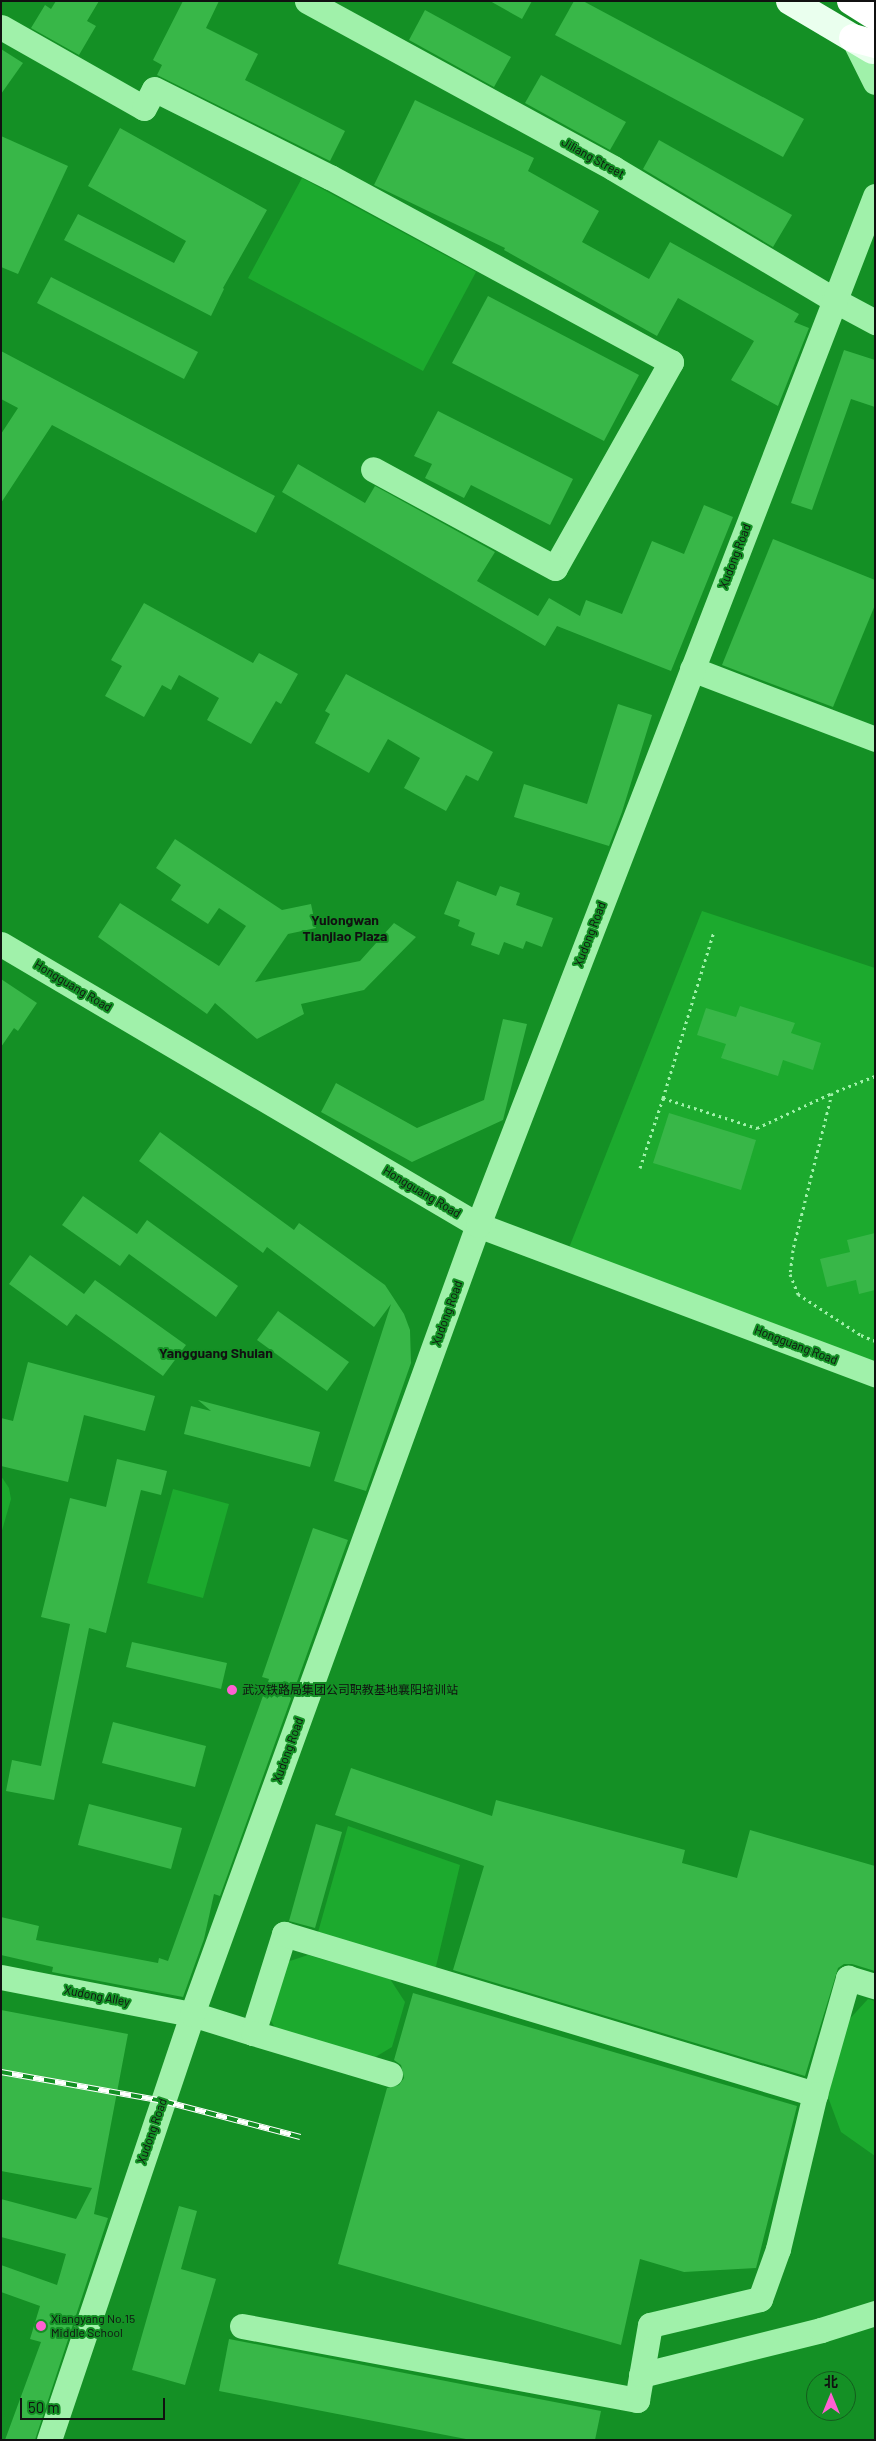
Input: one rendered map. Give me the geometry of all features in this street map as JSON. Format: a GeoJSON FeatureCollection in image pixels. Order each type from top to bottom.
{"type":"FeatureCollection","features":[{"type":"Feature","properties":{"kind":"highway"},"geometry":{"type":"LineString","coordinates":[[851,1],[875,16]]}},
{"type":"Feature","properties":{"kind":"main road"},"geometry":{"type":"LineString","coordinates":[[790,1],[868,44]]}},
{"type":"Feature","properties":{"kind":"street","name":"Jiliang Street"},"geometry":{"type":"LineString","coordinates":[[307,1],[613,168],[834,300],[875,322]]}},
{"type":"Feature","properties":{"kind":"street"},"geometry":{"type":"LineString","coordinates":[[1,27],[144,108],[154,89],[330,176],[671,362],[556,568],[373,469]]}},
{"type":"Feature","properties":{"kind":"street"},"geometry":{"type":"LineString","coordinates":[[868,44],[875,82]]}},
{"type":"Feature","properties":{"kind":"street","name":"Xudong Road"},"geometry":{"type":"LineString","coordinates":[[49,2440],[192,2014],[478,1225],[875,196]]}},
{"type":"Feature","properties":{"kind":"street"},"geometry":{"type":"LineString","coordinates":[[692,669],[875,739]]}},
{"type":"Feature","properties":{"kind":"street","name":"Hongguang Road"},"geometry":{"type":"LineString","coordinates":[[1,944],[478,1225],[875,1374]]}},
{"type":"Feature","properties":{"kind":"street"},"geometry":{"type":"LineString","coordinates":[[253,2033],[284,1934],[815,2094]]}},
{"type":"Feature","properties":{"kind":"street","name":"Xudong Alley"},"geometry":{"type":"LineString","coordinates":[[1,1977],[192,2014],[390,2074]]}},
{"type":"Feature","properties":{"kind":"street"},"geometry":{"type":"LineString","coordinates":[[242,2326],[637,2400],[650,2325],[760,2299],[778,2249],[815,2094],[848,1978],[875,1986]]}},
{"type":"Feature","properties":{"kind":"street"},"geometry":{"type":"LineString","coordinates":[[641,2375],[821,2330],[875,2313]]}},
{"type":"Feature","properties":{"kind":"path"},"geometry":{"type":"LineString","coordinates":[[640,1168],[714,931]]}},
{"type":"Feature","properties":{"kind":"path"},"geometry":{"type":"LineString","coordinates":[[663,1098],[757,1128],[832,1093],[875,1076]]}},
{"type":"Feature","properties":{"kind":"path"},"geometry":{"type":"LineString","coordinates":[[832,1093],[794,1250],[790,1274],[798,1294],[861,1335],[875,1341]]}},
{"type":"Feature","properties":{"kind":"green space"},"geometry":{"type":"Polygon","coordinates":[[[302,178],[476,272],[423,371],[248,278],[302,178]]]}},
{"type":"Feature","properties":{"kind":"green space"},"geometry":{"type":"Polygon","coordinates":[[[702,911],[875,968],[875,1374],[565,1258],[702,911]]]}},
{"type":"Feature","properties":{"kind":"green space"},"geometry":{"type":"Polygon","coordinates":[[[1,1476],[9,1488],[11,1499],[1,1534],[1,1476]]]}},
{"type":"Feature","properties":{"kind":"green space"},"geometry":{"type":"Polygon","coordinates":[[[173,1489],[229,1504],[203,1598],[147,1583],[173,1489]]]}},
{"type":"Feature","properties":{"kind":"green space"},"geometry":{"type":"Polygon","coordinates":[[[348,1826],[460,1865],[433,1979],[315,1943],[348,1826]]]}},
{"type":"Feature","properties":{"kind":"green space"},"geometry":{"type":"Polygon","coordinates":[[[308,1955],[390,1979],[405,2002],[392,2047],[367,2062],[280,2036],[268,2016],[284,1963],[308,1955]]]}},
{"type":"Feature","properties":{"kind":"green space"},"geometry":{"type":"Polygon","coordinates":[[[868,1999],[875,2001],[875,2156],[841,2132],[828,2097],[845,2024],[868,1999]]]}},
{"type":"Feature","properties":{"kind":"building"},"geometry":{"type":"Polygon","coordinates":[[[56,1],[99,1],[87,21],[96,26],[79,55],[31,28],[45,5],[51,9],[56,1]]]}},
{"type":"Feature","properties":{"kind":"building"},"geometry":{"type":"Polygon","coordinates":[[[183,1],[219,1],[206,28],[258,54],[245,80],[345,131],[330,161],[157,75],[162,65],[153,60],[183,1]]]}},
{"type":"Feature","properties":{"kind":"building"},"geometry":{"type":"Polygon","coordinates":[[[490,1],[532,1],[522,19],[490,1]]]}},
{"type":"Feature","properties":{"kind":"building"},"geometry":{"type":"Polygon","coordinates":[[[574,1],[583,1],[804,119],[783,157],[555,35],[574,1]]]}},
{"type":"Feature","properties":{"kind":"building"},"geometry":{"type":"Polygon","coordinates":[[[425,10],[511,57],[494,87],[409,40],[425,10]]]}},
{"type":"Feature","properties":{"kind":"building"},"geometry":{"type":"Polygon","coordinates":[[[1,49],[23,63],[1,94],[1,49]]]}},
{"type":"Feature","properties":{"kind":"building"},"geometry":{"type":"Polygon","coordinates":[[[541,75],[626,122],[610,150],[525,103],[541,75]]]}},
{"type":"Feature","properties":{"kind":"building"},"geometry":{"type":"Polygon","coordinates":[[[415,100],[534,158],[528,171],[599,211],[582,242],[649,279],[670,242],[799,314],[794,322],[809,328],[778,406],[731,380],[754,341],[678,298],[657,336],[504,250],[505,248],[374,185],[415,100]]]}},
{"type":"Feature","properties":{"kind":"building"},"geometry":{"type":"Polygon","coordinates":[[[120,128],[267,210],[223,288],[211,316],[64,240],[78,214],[174,263],[186,241],[88,186],[120,128]]]}},
{"type":"Feature","properties":{"kind":"building"},"geometry":{"type":"Polygon","coordinates":[[[1,136],[68,166],[18,274],[1,267],[1,136]]]}},
{"type":"Feature","properties":{"kind":"building"},"geometry":{"type":"Polygon","coordinates":[[[659,140],[792,215],[773,247],[643,169],[659,140]]]}},
{"type":"Feature","properties":{"kind":"building"},"geometry":{"type":"Polygon","coordinates":[[[51,277],[198,352],[184,379],[37,303],[51,277]]]}},
{"type":"Feature","properties":{"kind":"building"},"geometry":{"type":"Polygon","coordinates":[[[488,296],[639,375],[604,441],[452,363],[488,296]]]}},
{"type":"Feature","properties":{"kind":"building"},"geometry":{"type":"Polygon","coordinates":[[[844,350],[875,360],[875,407],[851,399],[812,510],[791,503],[844,350]]]}},
{"type":"Feature","properties":{"kind":"building"},"geometry":{"type":"Polygon","coordinates":[[[1,351],[275,496],[256,533],[52,425],[1,503],[1,434],[18,408],[1,399],[1,351]]]}},
{"type":"Feature","properties":{"kind":"building"},"geometry":{"type":"Polygon","coordinates":[[[438,411],[573,479],[550,525],[471,485],[464,498],[425,478],[432,464],[414,456],[438,411]]]}},
{"type":"Feature","properties":{"kind":"building"},"geometry":{"type":"Polygon","coordinates":[[[298,464],[365,503],[375,486],[495,552],[477,581],[538,616],[549,598],[580,616],[586,600],[622,614],[652,541],[684,554],[704,505],[733,517],[671,671],[557,626],[545,646],[282,492],[298,464]]]}},
{"type":"Feature","properties":{"kind":"building"},"geometry":{"type":"Polygon","coordinates":[[[773,539],[875,580],[875,605],[833,707],[722,665],[773,539]]]}},
{"type":"Feature","properties":{"kind":"building"},"geometry":{"type":"Polygon","coordinates":[[[144,603],[253,663],[259,653],[298,674],[281,704],[276,701],[251,744],[207,720],[219,698],[179,675],[171,690],[162,685],[144,717],[105,696],[122,666],[111,660],[144,603]]]}},
{"type":"Feature","properties":{"kind":"building"},"geometry":{"type":"Polygon","coordinates":[[[346,674],[493,752],[478,781],[466,775],[446,811],[404,788],[420,758],[388,739],[369,773],[315,743],[330,714],[325,711],[346,674]]]}},
{"type":"Feature","properties":{"kind":"building"},"geometry":{"type":"Polygon","coordinates":[[[618,704],[652,715],[622,812],[609,846],[514,817],[524,784],[587,804],[618,704]]]}},
{"type":"Feature","properties":{"kind":"building"},"geometry":{"type":"Polygon","coordinates":[[[175,839],[282,910],[311,904],[316,928],[288,934],[255,982],[360,961],[394,923],[416,937],[364,990],[301,1004],[304,1014],[257,1039],[215,1003],[207,1014],[98,937],[120,903],[219,966],[246,926],[219,908],[208,924],[171,900],[181,885],[156,868],[175,839]]]}},
{"type":"Feature","properties":{"kind":"building"},"geometry":{"type":"Polygon","coordinates":[[[457,881],[496,896],[500,886],[520,893],[516,905],[553,918],[542,947],[526,941],[523,949],[504,942],[499,955],[471,945],[475,933],[458,926],[460,920],[444,914],[457,881]]]}},
{"type":"Feature","properties":{"kind":"building"},"geometry":{"type":"Polygon","coordinates":[[[1,979],[37,1003],[18,1031],[14,1028],[1,1047],[1,979]]]}},
{"type":"Feature","properties":{"kind":"building"},"geometry":{"type":"Polygon","coordinates":[[[740,1006],[795,1023],[791,1033],[821,1043],[813,1070],[783,1060],[778,1076],[721,1058],[726,1044],[697,1035],[706,1008],[736,1017],[740,1006]]]}},
{"type":"Feature","properties":{"kind":"building"},"geometry":{"type":"Polygon","coordinates":[[[503,1019],[527,1024],[503,1120],[412,1162],[321,1112],[336,1083],[417,1128],[484,1100],[503,1019]]]}},
{"type":"Feature","properties":{"kind":"building"},"geometry":{"type":"Polygon","coordinates":[[[669,1113],[756,1140],[741,1190],[653,1163],[669,1113]]]}},
{"type":"Feature","properties":{"kind":"building"},"geometry":{"type":"Polygon","coordinates":[[[160,1132],[294,1230],[299,1223],[385,1285],[404,1314],[410,1330],[411,1363],[366,1491],[334,1481],[391,1304],[374,1327],[267,1247],[263,1253],[139,1161],[160,1132]]]}},
{"type":"Feature","properties":{"kind":"building"},"geometry":{"type":"Polygon","coordinates":[[[83,1196],[137,1234],[147,1220],[238,1286],[216,1317],[129,1254],[120,1266],[62,1225],[83,1196]]]}},
{"type":"Feature","properties":{"kind":"building"},"geometry":{"type":"Polygon","coordinates":[[[875,1233],[875,1290],[859,1294],[856,1280],[827,1287],[820,1259],[850,1252],[847,1240],[875,1233]]]}},
{"type":"Feature","properties":{"kind":"building"},"geometry":{"type":"Polygon","coordinates":[[[30,1255],[84,1294],[95,1280],[186,1345],[163,1376],[76,1314],[67,1326],[9,1284],[30,1255]]]}},
{"type":"Feature","properties":{"kind":"building"},"geometry":{"type":"Polygon","coordinates":[[[278,1311],[349,1362],[327,1391],[257,1340],[278,1311]]]}},
{"type":"Feature","properties":{"kind":"building"},"geometry":{"type":"Polygon","coordinates":[[[28,1362],[155,1396],[145,1431],[84,1415],[68,1482],[1,1466],[1,1418],[13,1421],[28,1362]]]}},
{"type":"Feature","properties":{"kind":"building"},"geometry":{"type":"Polygon","coordinates":[[[198,1400],[320,1432],[310,1467],[184,1434],[191,1406],[211,1411],[198,1400]]]}},
{"type":"Feature","properties":{"kind":"building"},"geometry":{"type":"Polygon","coordinates":[[[117,1459],[167,1471],[161,1495],[141,1490],[106,1633],[89,1628],[54,1800],[6,1791],[12,1760],[41,1766],[70,1624],[41,1617],[70,1498],[106,1507],[117,1459]]]}},
{"type":"Feature","properties":{"kind":"building"},"geometry":{"type":"Polygon","coordinates":[[[313,1528],[348,1540],[220,1896],[214,1894],[204,1939],[183,1997],[52,1972],[53,1967],[1,1955],[1,1917],[39,1926],[36,1940],[158,1963],[159,1958],[168,1961],[269,1679],[262,1677],[313,1528]]]}},
{"type":"Feature","properties":{"kind":"building"},"geometry":{"type":"Polygon","coordinates":[[[132,1642],[227,1663],[221,1689],[126,1667],[132,1642]]]}},
{"type":"Feature","properties":{"kind":"building"},"geometry":{"type":"Polygon","coordinates":[[[113,1722],[206,1746],[195,1787],[102,1763],[113,1722]]]}},
{"type":"Feature","properties":{"kind":"building"},"geometry":{"type":"Polygon","coordinates":[[[351,1768],[492,1816],[496,1800],[685,1850],[682,1863],[737,1878],[750,1830],[875,1866],[875,1971],[852,1964],[844,1964],[838,1968],[805,2076],[453,1970],[484,1866],[335,1815],[351,1768]]]}},
{"type":"Feature","properties":{"kind":"building"},"geometry":{"type":"Polygon","coordinates":[[[89,1804],[182,1828],[171,1869],[78,1845],[89,1804]]]}},
{"type":"Feature","properties":{"kind":"building"},"geometry":{"type":"Polygon","coordinates":[[[316,1824],[342,1832],[315,1928],[289,1921],[316,1824]]]}},
{"type":"Feature","properties":{"kind":"building"},"geometry":{"type":"Polygon","coordinates":[[[413,1993],[797,2106],[756,2268],[684,2272],[640,2259],[621,2345],[338,2264],[387,2088],[399,2085],[404,2078],[401,2065],[394,2060],[413,1993]]]}},
{"type":"Feature","properties":{"kind":"building"},"geometry":{"type":"Polygon","coordinates":[[[1,2010],[128,2034],[94,2214],[108,2218],[35,2440],[5,2440],[41,2342],[30,2339],[40,2306],[1,2292],[1,2265],[57,2285],[66,2254],[1,2237],[1,2199],[76,2219],[92,2188],[1,2171],[1,2010]]]}},
{"type":"Feature","properties":{"kind":"building"},"geometry":{"type":"Polygon","coordinates":[[[179,2206],[197,2211],[181,2269],[216,2279],[185,2385],[132,2370],[179,2206]]]}},
{"type":"Feature","properties":{"kind":"building"},"geometry":{"type":"Polygon","coordinates":[[[229,2339],[601,2411],[595,2440],[471,2440],[219,2391],[229,2339]]]}},
{"type":"Feature","properties":{"kind":"railway"},"geometry":{"type":"LineString","coordinates":[[1,2072],[163,2101],[300,2137]]}},
{"type":"Feature","properties":{"kind":"place","name":"武汉铁路局集团公司职教基地襄阳培训站"},"geometry":{"type":"Point","coordinates":[232,1690]}},
{"type":"Feature","properties":{"kind":"place","name":"Xiangyang No.15 Middle School"},"geometry":{"type":"Point","coordinates":[41,2326]}},
{"type":"Feature","properties":{"kind":"district","name":"Yulongwan Tianjiao Plaza"},"geometry":{"type":"Point","coordinates":[345,928]}},
{"type":"Feature","properties":{"kind":"district","name":"Yangguang Shuian"},"geometry":{"type":"Point","coordinates":[216,1353]}}]}
